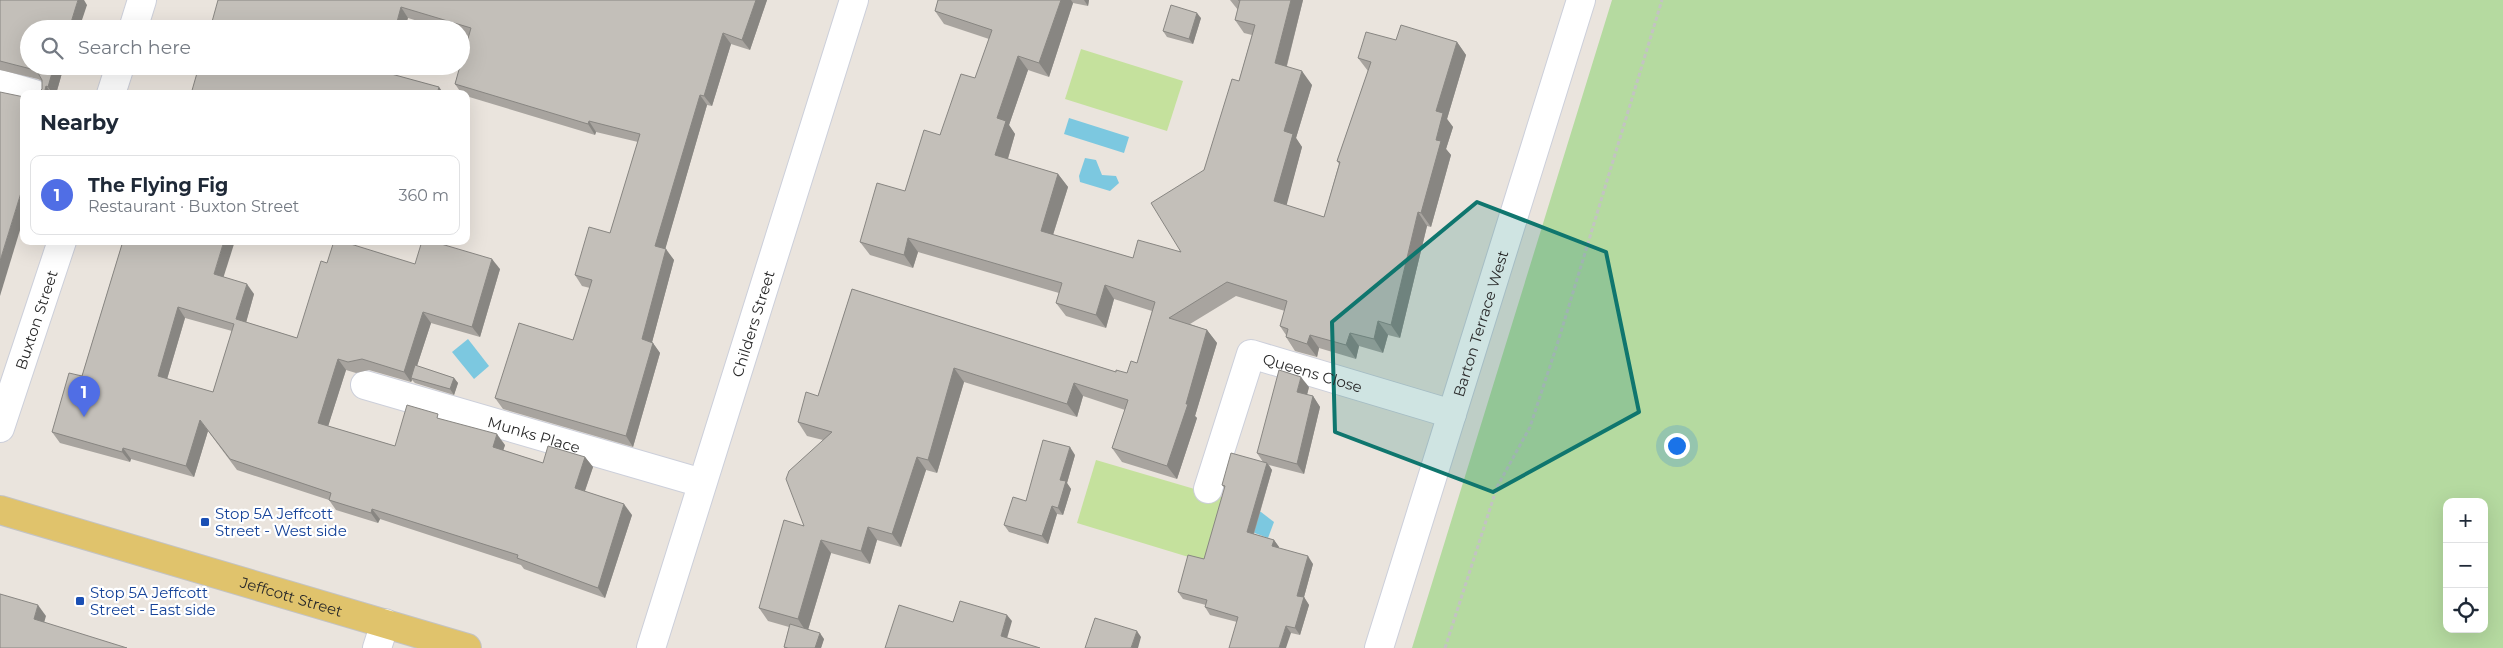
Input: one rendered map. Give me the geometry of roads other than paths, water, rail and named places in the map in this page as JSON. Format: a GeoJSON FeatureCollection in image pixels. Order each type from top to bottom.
{"type":"FeatureCollection","features":[{"type":"Feature","properties":{"kind":"main road","name":"Jeffcott Street"},"geometry":{"type":"LineString","coordinates":[[0,510],[381,636],[467,648]]}},
{"type":"Feature","properties":{"kind":"street"},"geometry":{"type":"LineString","coordinates":[[136,20],[142,0]]}},
{"type":"Feature","properties":{"kind":"street","name":"Childers Street"},"geometry":{"type":"LineString","coordinates":[[651,648],[854,0]]}},
{"type":"Feature","properties":{"kind":"street","name":"Barton Terrace West"},"geometry":{"type":"LineString","coordinates":[[1379,648],[1582,0]]}},
{"type":"Feature","properties":{"kind":"street"},"geometry":{"type":"LineString","coordinates":[[112,90],[117,75]]}},
{"type":"Feature","properties":{"kind":"street"},"geometry":{"type":"LineString","coordinates":[[0,84],[20,90]]}},
{"type":"Feature","properties":{"kind":"street","name":"Buxton Street"},"geometry":{"type":"LineString","coordinates":[[0,428],[61,245]]}},
{"type":"Feature","properties":{"kind":"street","name":"Queens Close"},"geometry":{"type":"LineString","coordinates":[[1208,489],[1251,354],[1452,414]]}},
{"type":"Feature","properties":{"kind":"street","name":"Munks Place"},"geometry":{"type":"LineString","coordinates":[[365,385],[702,483]]}},
{"type":"Feature","properties":{"kind":"water"},"geometry":{"type":"Polygon","coordinates":[[[1069,118],[1129,137],[1124,153],[1064,134],[1069,118]]]}},
{"type":"Feature","properties":{"kind":"water"},"geometry":{"type":"Polygon","coordinates":[[[1085,158],[1096,160],[1102,175],[1116,176],[1119,183],[1110,191],[1080,182],[1079,176],[1085,158]]]}},
{"type":"Feature","properties":{"kind":"water"},"geometry":{"type":"Polygon","coordinates":[[[468,339],[489,366],[474,379],[452,352],[468,339]]]}},
{"type":"Feature","properties":{"kind":"water"},"geometry":{"type":"Polygon","coordinates":[[[1234,503],[1261,512],[1274,522],[1268,538],[1228,523],[1234,503]]]}},
{"type":"Feature","properties":{"kind":"place","name":"The Flying Fig"},"geometry":{"type":"Point","coordinates":[84,417]}},
{"type":"Feature","properties":{"kind":"place","name":"Stop 5A Jeffcott Street - West side"},"geometry":{"type":"Point","coordinates":[205,522]}},
{"type":"Feature","properties":{"kind":"place","name":"Stop 5A Jeffcott Street - East side"},"geometry":{"type":"Point","coordinates":[80,601]}}]}
